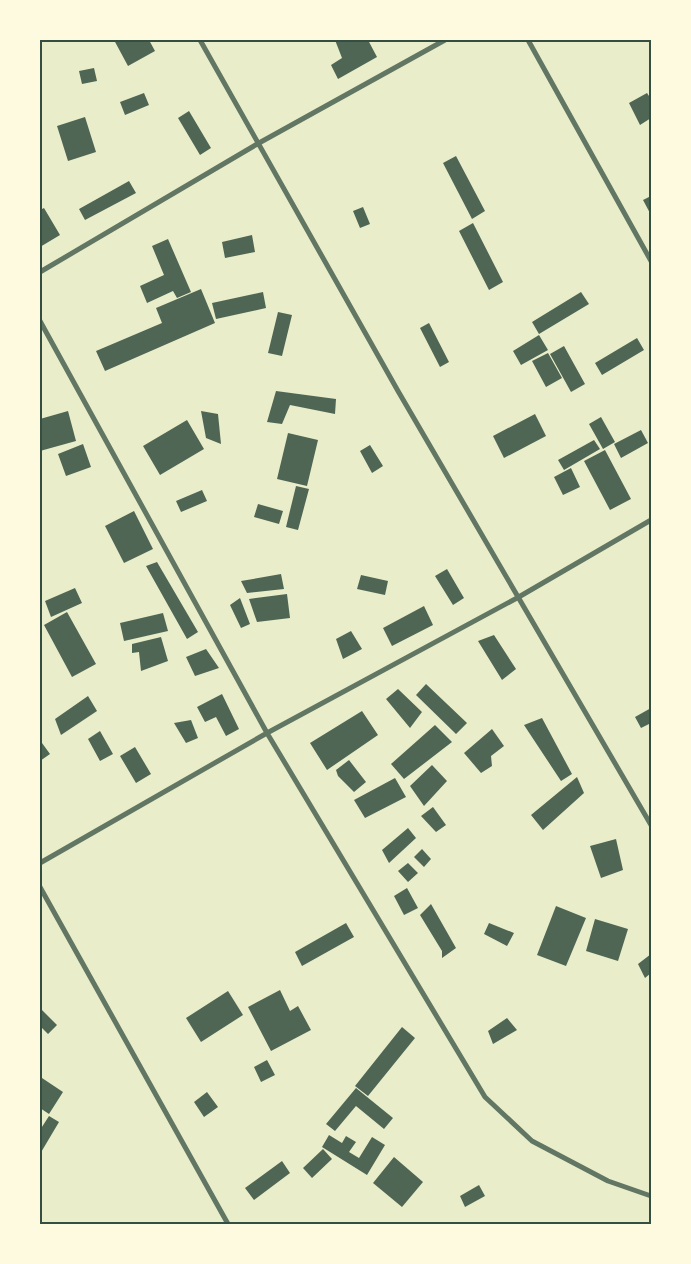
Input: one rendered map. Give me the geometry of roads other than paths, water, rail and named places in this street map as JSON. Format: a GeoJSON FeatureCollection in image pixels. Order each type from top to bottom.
{"type":"FeatureCollection","features":[{"type":"Feature","properties":{"kind":"street"},"geometry":{"type":"LineString","coordinates":[[200,40],[398,391],[651,825]]}},
{"type":"Feature","properties":{"kind":"street"},"geometry":{"type":"LineString","coordinates":[[40,272],[258,144],[445,40]]}},
{"type":"Feature","properties":{"kind":"street"},"geometry":{"type":"LineString","coordinates":[[528,40],[651,262]]}},
{"type":"Feature","properties":{"kind":"street"},"geometry":{"type":"LineString","coordinates":[[40,321],[267,733],[485,1097],[532,1141],[608,1181],[651,1196]]}},
{"type":"Feature","properties":{"kind":"street"},"geometry":{"type":"LineString","coordinates":[[40,863],[267,733],[517,598],[651,520]]}},
{"type":"Feature","properties":{"kind":"street"},"geometry":{"type":"LineString","coordinates":[[40,887],[228,1224]]}}]}
